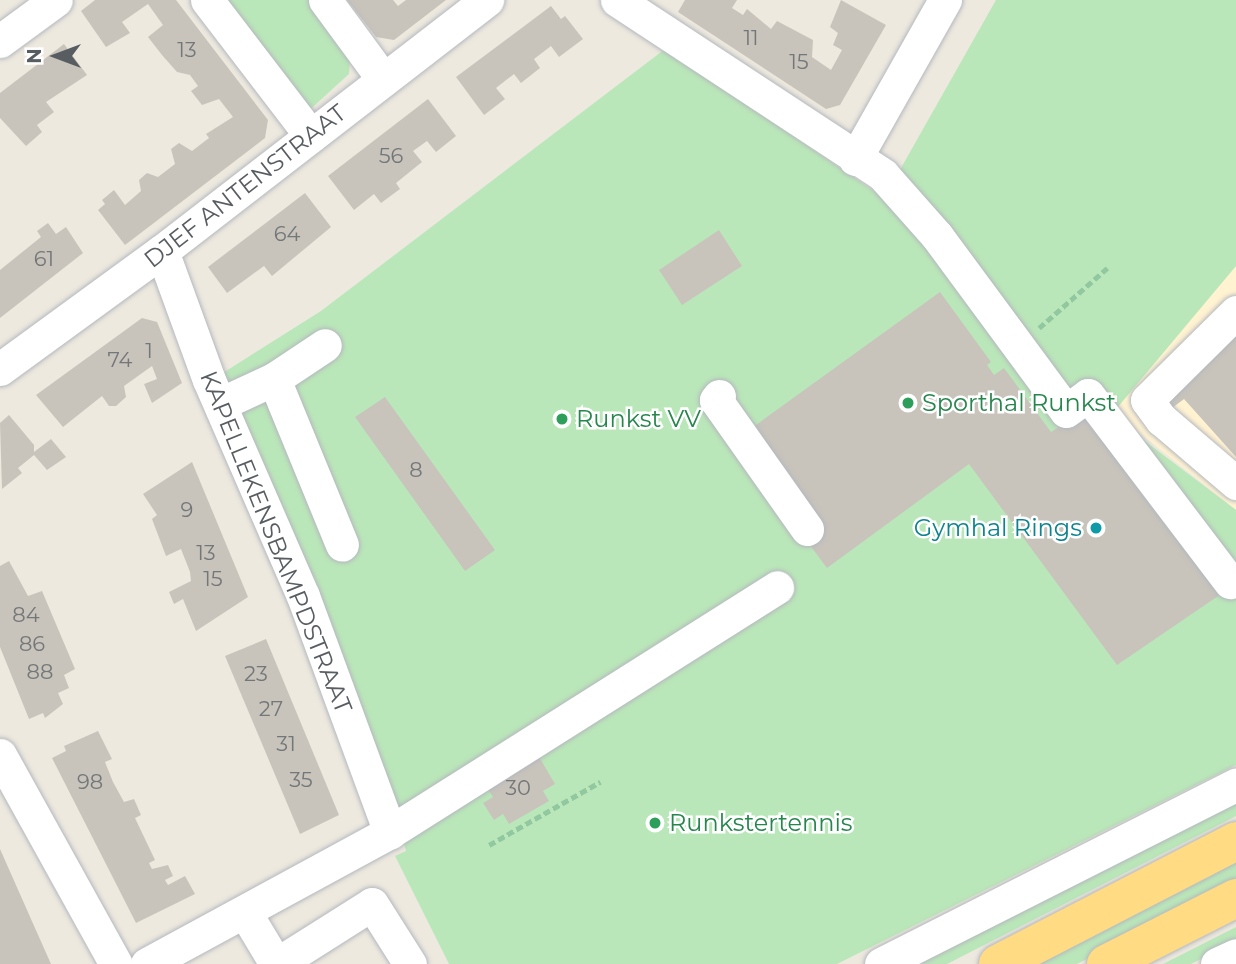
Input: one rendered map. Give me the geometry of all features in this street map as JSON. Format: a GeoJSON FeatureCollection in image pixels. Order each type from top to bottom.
{"type":"FeatureCollection","features":[{"type":"Feature","properties":{"kind":"highway"},"geometry":{"type":"LineString","coordinates":[[998,964],[1236,841]]}},
{"type":"Feature","properties":{"kind":"highway"},"geometry":{"type":"LineString","coordinates":[[1106,964],[1236,898]]}},
{"type":"Feature","properties":{"kind":"street"},"geometry":{"type":"LineString","coordinates":[[0,41],[56,0]]}},
{"type":"Feature","properties":{"kind":"street"},"geometry":{"type":"LineString","coordinates":[[206,0],[311,136]]}},
{"type":"Feature","properties":{"kind":"street"},"geometry":{"type":"LineString","coordinates":[[325,0],[383,79]]}},
{"type":"Feature","properties":{"kind":"street","name":"DJEF ANTENSTRAAT"},"geometry":{"type":"LineString","coordinates":[[0,369],[162,251],[487,0]]}},
{"type":"Feature","properties":{"kind":"street"},"geometry":{"type":"LineString","coordinates":[[617,0],[883,175],[937,236],[1066,411],[1088,396],[1230,582]]}},
{"type":"Feature","properties":{"kind":"street"},"geometry":{"type":"LineString","coordinates":[[855,159],[945,0]]}},
{"type":"Feature","properties":{"kind":"street","name":"KAPELLEKENSBAMPDSTRAAT"},"geometry":{"type":"LineString","coordinates":[[162,251],[220,404],[303,596],[390,832]]}},
{"type":"Feature","properties":{"kind":"street"},"geometry":{"type":"LineString","coordinates":[[1236,312],[1147,400],[1161,419],[1236,482]]}},
{"type":"Feature","properties":{"kind":"street"},"geometry":{"type":"LineString","coordinates":[[220,404],[274,379],[325,345]]}},
{"type":"Feature","properties":{"kind":"street"},"geometry":{"type":"LineString","coordinates":[[274,379],[342,545]]}},
{"type":"Feature","properties":{"kind":"street"},"geometry":{"type":"LineString","coordinates":[[719,397],[716,400],[807,529]]}},
{"type":"Feature","properties":{"kind":"street"},"geometry":{"type":"LineString","coordinates":[[147,964],[246,914],[390,832],[777,587]]}},
{"type":"Feature","properties":{"kind":"street"},"geometry":{"type":"LineString","coordinates":[[0,755],[117,964]]}},
{"type":"Feature","properties":{"kind":"street"},"geometry":{"type":"LineString","coordinates":[[881,964],[1236,785]]}},
{"type":"Feature","properties":{"kind":"street"},"geometry":{"type":"LineString","coordinates":[[246,914],[277,964],[372,904],[410,964]]}},
{"type":"Feature","properties":{"kind":"street"},"geometry":{"type":"LineString","coordinates":[[1217,964],[1236,955]]}},
{"type":"Feature","properties":{"kind":"path"},"geometry":{"type":"LineString","coordinates":[[1020,349],[1107,268]]}},
{"type":"Feature","properties":{"kind":"path"},"geometry":{"type":"LineString","coordinates":[[489,845],[600,782]]}},
{"type":"Feature","properties":{"kind":"shaded area"},"geometry":{"type":"Polygon","coordinates":[[[1236,266],[1236,510],[1112,411],[1236,266]]]}},
{"type":"Feature","properties":{"kind":"green space"},"geometry":{"type":"Polygon","coordinates":[[[218,0],[311,0],[350,57],[349,74],[304,115],[218,0]]]}},
{"type":"Feature","properties":{"kind":"green space"},"geometry":{"type":"Polygon","coordinates":[[[996,0],[1236,0],[1236,266],[1117,408],[1141,438],[1236,510],[1236,765],[837,964],[449,964],[395,856],[406,851],[394,806],[215,378],[321,311],[665,49],[884,198],[996,0]]]}},
{"type":"Feature","properties":{"kind":"green space"},"geometry":{"type":"Polygon","coordinates":[[[1236,799],[1236,816],[947,964],[913,964],[1236,799]]]}},
{"type":"Feature","properties":{"kind":"green space"},"geometry":{"type":"Polygon","coordinates":[[[1236,857],[1236,883],[1077,964],[1028,964],[1236,857]]]}},
{"type":"Feature","properties":{"kind":"green space"},"geometry":{"type":"Polygon","coordinates":[[[1236,927],[1236,941],[1191,964],[1163,964],[1236,927]]]}},
{"type":"Feature","properties":{"kind":"building"},"geometry":{"type":"Polygon","coordinates":[[[95,0],[176,0],[268,120],[265,138],[125,245],[98,210],[105,204],[102,200],[114,190],[125,205],[141,191],[139,180],[147,173],[158,177],[175,164],[171,149],[179,143],[192,151],[209,138],[206,134],[233,117],[219,99],[202,105],[191,91],[198,86],[190,75],[177,72],[148,37],[163,25],[148,4],[122,22],[130,33],[106,47],[81,11],[95,0]]]}},
{"type":"Feature","properties":{"kind":"building"},"geometry":{"type":"Polygon","coordinates":[[[347,0],[393,0],[398,6],[406,0],[446,0],[394,40],[376,37],[347,0]]]}},
{"type":"Feature","properties":{"kind":"building"},"geometry":{"type":"Polygon","coordinates":[[[685,0],[737,0],[732,8],[743,15],[747,9],[771,29],[777,21],[813,40],[812,57],[831,70],[842,50],[833,45],[838,33],[830,27],[841,0],[886,25],[840,105],[826,109],[678,12],[685,0]]]}},
{"type":"Feature","properties":{"kind":"building"},"geometry":{"type":"Polygon","coordinates":[[[551,6],[561,19],[565,16],[583,39],[559,57],[551,46],[534,59],[540,68],[521,83],[514,74],[496,88],[505,99],[484,115],[456,77],[551,6]]]}},
{"type":"Feature","properties":{"kind":"building"},"geometry":{"type":"Polygon","coordinates":[[[64,44],[87,75],[46,102],[54,112],[37,125],[42,132],[26,146],[0,118],[0,93],[64,44]]]}},
{"type":"Feature","properties":{"kind":"building"},"geometry":{"type":"Polygon","coordinates":[[[428,99],[456,136],[436,152],[427,141],[413,151],[422,162],[396,183],[400,189],[381,203],[374,194],[354,210],[328,176],[428,99]]]}},
{"type":"Feature","properties":{"kind":"building"},"geometry":{"type":"Polygon","coordinates":[[[305,193],[331,227],[272,276],[264,266],[227,293],[208,267],[305,193]]]}},
{"type":"Feature","properties":{"kind":"building"},"geometry":{"type":"Polygon","coordinates":[[[48,223],[56,234],[66,227],[83,253],[0,318],[0,270],[41,237],[37,231],[48,223]]]}},
{"type":"Feature","properties":{"kind":"building"},"geometry":{"type":"Polygon","coordinates":[[[719,230],[742,266],[682,305],[659,270],[719,230]]]}},
{"type":"Feature","properties":{"kind":"building"},"geometry":{"type":"Polygon","coordinates":[[[940,292],[991,362],[987,365],[994,375],[1004,368],[1051,432],[1085,410],[1224,592],[1117,665],[969,464],[827,568],[809,544],[824,533],[749,430],[940,292]]]}},
{"type":"Feature","properties":{"kind":"building"},"geometry":{"type":"Polygon","coordinates":[[[142,318],[157,322],[182,383],[152,403],[144,384],[157,379],[152,366],[124,386],[126,397],[116,406],[109,406],[102,396],[63,427],[36,395],[142,318]]]}},
{"type":"Feature","properties":{"kind":"building"},"geometry":{"type":"Polygon","coordinates":[[[1236,322],[1236,457],[1184,399],[1172,408],[1158,392],[1236,322]]]}},
{"type":"Feature","properties":{"kind":"building"},"geometry":{"type":"Polygon","coordinates":[[[385,397],[495,550],[465,571],[355,417],[385,397]]]}},
{"type":"Feature","properties":{"kind":"building"},"geometry":{"type":"Polygon","coordinates":[[[9,415],[34,445],[34,452],[51,439],[66,457],[47,470],[34,455],[18,468],[22,473],[2,489],[0,423],[9,415]]]}},
{"type":"Feature","properties":{"kind":"building"},"geometry":{"type":"Polygon","coordinates":[[[192,462],[248,597],[196,631],[183,599],[174,604],[169,592],[191,581],[190,572],[181,549],[166,556],[152,519],[157,515],[143,494],[192,462]]]}},
{"type":"Feature","properties":{"kind":"building"},"geometry":{"type":"Polygon","coordinates":[[[9,561],[28,596],[42,591],[75,669],[64,675],[69,688],[58,693],[63,704],[45,718],[43,713],[29,719],[0,647],[0,566],[9,561]]]}},
{"type":"Feature","properties":{"kind":"building"},"geometry":{"type":"Polygon","coordinates":[[[266,639],[339,815],[300,834],[225,656],[266,639]]]}},
{"type":"Feature","properties":{"kind":"building"},"geometry":{"type":"Polygon","coordinates":[[[98,731],[112,759],[105,762],[113,782],[124,802],[134,799],[141,815],[135,818],[155,860],[149,863],[152,869],[168,865],[173,876],[165,880],[168,885],[185,876],[195,894],[136,923],[52,758],[66,751],[64,746],[98,731]]]}},
{"type":"Feature","properties":{"kind":"building"},"geometry":{"type":"Polygon","coordinates":[[[535,750],[555,784],[543,791],[549,801],[509,824],[503,814],[494,820],[483,803],[493,797],[483,781],[535,750]]]}},
{"type":"Feature","properties":{"kind":"building"},"geometry":{"type":"Polygon","coordinates":[[[0,849],[35,928],[51,964],[0,964],[0,849]]]}},
{"type":"Feature","properties":{"kind":"place","name":"Sporthal Runkst"},"geometry":{"type":"Point","coordinates":[908,403]}},
{"type":"Feature","properties":{"kind":"place","name":"Runkst VV"},"geometry":{"type":"Point","coordinates":[562,419]}},
{"type":"Feature","properties":{"kind":"place","name":"Gymhal Rings"},"geometry":{"type":"Point","coordinates":[1096,528]}},
{"type":"Feature","properties":{"kind":"place","name":"Runkstertennis"},"geometry":{"type":"Point","coordinates":[655,823]}}]}
